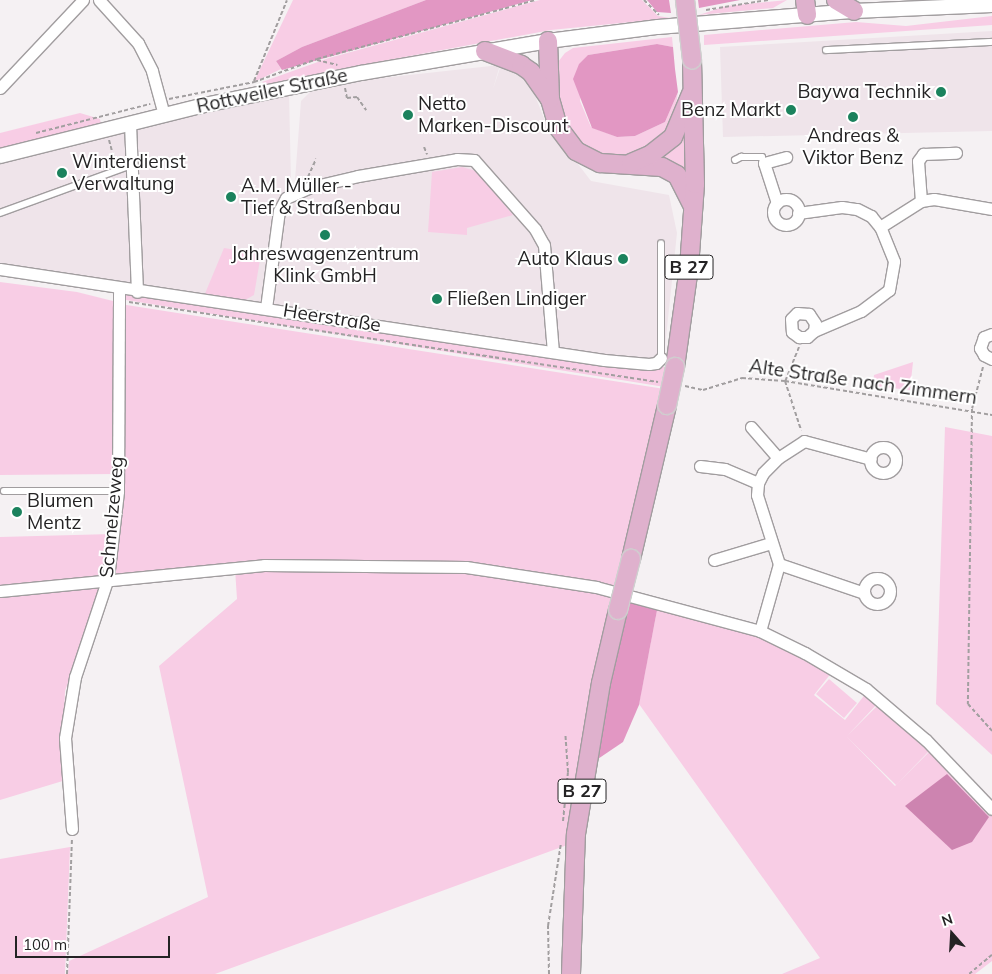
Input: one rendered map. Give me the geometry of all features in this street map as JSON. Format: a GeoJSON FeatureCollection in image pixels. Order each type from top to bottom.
{"type":"FeatureCollection","features":[{"type":"Feature","properties":{"kind":"main road","name":"B 27"},"geometry":{"type":"LineString","coordinates":[[571,974],[576,834],[601,683],[667,405],[668,362],[689,268],[693,206],[694,87],[685,0]]}},
{"type":"Feature","properties":{"kind":"main road"},"geometry":{"type":"LineString","coordinates":[[836,0],[854,11]]}},
{"type":"Feature","properties":{"kind":"main road"},"geometry":{"type":"LineString","coordinates":[[548,41],[550,99],[558,127],[576,151],[600,163],[662,167],[677,176],[693,206]]}},
{"type":"Feature","properties":{"kind":"main road"},"geometry":{"type":"LineString","coordinates":[[485,51],[521,65],[531,72],[550,99]]}},
{"type":"Feature","properties":{"kind":"main road"},"geometry":{"type":"LineString","coordinates":[[626,165],[650,155],[673,137],[694,87]]}},
{"type":"Feature","properties":{"kind":"street"},"geometry":{"type":"LineString","coordinates":[[0,88],[83,0]]}},
{"type":"Feature","properties":{"kind":"street"},"geometry":{"type":"LineString","coordinates":[[99,0],[138,43],[163,108]]}},
{"type":"Feature","properties":{"kind":"street","name":"Rottweiler Straße"},"geometry":{"type":"LineString","coordinates":[[0,156],[130,124],[163,108],[548,41],[806,8],[854,11],[992,5]]}},
{"type":"Feature","properties":{"kind":"street"},"geometry":{"type":"LineString","coordinates":[[130,124],[137,292]]}},
{"type":"Feature","properties":{"kind":"street"},"geometry":{"type":"LineString","coordinates":[[921,202],[918,161],[923,154],[956,153]]}},
{"type":"Feature","properties":{"kind":"street"},"geometry":{"type":"LineString","coordinates":[[777,203],[790,200],[796,205],[798,213],[793,223],[781,224],[773,215],[777,203],[764,163],[786,157]]}},
{"type":"Feature","properties":{"kind":"street"},"geometry":{"type":"LineString","coordinates":[[266,308],[279,211],[286,198],[311,187],[438,162],[474,160],[534,229],[544,245],[553,352]]}},
{"type":"Feature","properties":{"kind":"street"},"geometry":{"type":"LineString","coordinates":[[880,227],[921,202],[934,199],[992,209]]}},
{"type":"Feature","properties":{"kind":"street"},"geometry":{"type":"LineString","coordinates":[[798,213],[842,207],[857,209],[871,216],[880,227],[894,261],[889,290],[861,311],[814,331]]}},
{"type":"Feature","properties":{"kind":"street","name":"Heerstraße"},"geometry":{"type":"LineString","coordinates":[[0,269],[137,292],[266,308],[553,352],[649,364],[668,362]]}},
{"type":"Feature","properties":{"kind":"street","name":"Schmelzeweg"},"geometry":{"type":"LineString","coordinates":[[72,829],[65,738],[75,677],[108,578],[118,491],[119,289]]}},
{"type":"Feature","properties":{"kind":"street"},"geometry":{"type":"LineString","coordinates":[[991,332],[980,348],[984,355],[992,359]]}},
{"type":"Feature","properties":{"kind":"street"},"geometry":{"type":"LineString","coordinates":[[751,427],[778,458]]}},
{"type":"Feature","properties":{"kind":"street"},"geometry":{"type":"LineString","coordinates":[[760,631],[778,564],[758,495],[758,483],[778,458],[804,441],[816,442],[871,459]]}},
{"type":"Feature","properties":{"kind":"street"},"geometry":{"type":"LineString","coordinates":[[700,466],[725,469],[758,483]]}},
{"type":"Feature","properties":{"kind":"street"},"geometry":{"type":"LineString","coordinates":[[714,560],[771,543]]}},
{"type":"Feature","properties":{"kind":"street"},"geometry":{"type":"LineString","coordinates":[[778,564],[864,594]]}},
{"type":"Feature","properties":{"kind":"street"},"geometry":{"type":"LineString","coordinates":[[0,591],[108,578],[264,565],[466,567],[596,587],[760,631],[866,689],[926,740],[992,809]]}},
{"type":"Feature","properties":{"kind":"lane"},"geometry":{"type":"LineString","coordinates":[[826,50],[992,42]]}},
{"type":"Feature","properties":{"kind":"lane"},"geometry":{"type":"LineString","coordinates":[[735,160],[741,157],[762,157],[764,163]]}},
{"type":"Feature","properties":{"kind":"lane"},"geometry":{"type":"LineString","coordinates":[[0,213],[132,164]]}},
{"type":"Feature","properties":{"kind":"lane"},"geometry":{"type":"LineString","coordinates":[[661,244],[668,362]]}},
{"type":"Feature","properties":{"kind":"lane"},"geometry":{"type":"LineString","coordinates":[[4,491],[118,491]]}},
{"type":"Feature","properties":{"kind":"path"},"geometry":{"type":"LineString","coordinates":[[254,82],[287,0]]}},
{"type":"Feature","properties":{"kind":"path"},"geometry":{"type":"LineString","coordinates":[[28,136],[163,108],[254,82],[317,59],[536,0]]}},
{"type":"Feature","properties":{"kind":"path"},"geometry":{"type":"LineString","coordinates":[[644,0],[654,11],[664,15]]}},
{"type":"Feature","properties":{"kind":"path"},"geometry":{"type":"LineString","coordinates":[[703,10],[768,0]]}},
{"type":"Feature","properties":{"kind":"path"},"geometry":{"type":"LineString","coordinates":[[317,59],[337,64],[347,98],[357,97],[366,110]]}},
{"type":"Feature","properties":{"kind":"path"},"geometry":{"type":"LineString","coordinates":[[424,147],[426,153]]}},
{"type":"Feature","properties":{"kind":"path"},"geometry":{"type":"LineString","coordinates":[[311,187],[308,175],[316,159]]}},
{"type":"Feature","properties":{"kind":"path"},"geometry":{"type":"LineString","coordinates":[[119,301],[667,383]]}},
{"type":"Feature","properties":{"kind":"path"},"geometry":{"type":"LineString","coordinates":[[804,441],[785,382],[800,344],[814,331]]}},
{"type":"Feature","properties":{"kind":"path"},"geometry":{"type":"LineString","coordinates":[[980,348],[984,369],[972,409],[968,704],[992,731]]}},
{"type":"Feature","properties":{"kind":"path","name":"Alte Straße nach Zimmern"},"geometry":{"type":"LineString","coordinates":[[676,385],[702,390],[742,378],[785,382],[972,409],[992,415]]}},
{"type":"Feature","properties":{"kind":"path"},"geometry":{"type":"LineString","coordinates":[[562,830],[568,772],[565,733]]}},
{"type":"Feature","properties":{"kind":"path"},"geometry":{"type":"LineString","coordinates":[[67,974],[72,829]]}},
{"type":"Feature","properties":{"kind":"path"},"geometry":{"type":"LineString","coordinates":[[548,974],[548,926],[562,838]]}},
{"type":"Feature","properties":{"kind":"path"},"geometry":{"type":"LineString","coordinates":[[969,974],[992,955]]}},
{"type":"Feature","properties":{"kind":"shaded area"},"geometry":{"type":"Polygon","coordinates":[[[293,0],[426,0],[302,47],[276,61],[281,69],[254,82],[293,0]]]}},
{"type":"Feature","properties":{"kind":"shaded area"},"geometry":{"type":"Polygon","coordinates":[[[426,0],[532,0],[282,70],[276,61],[302,47],[426,0]]]}},
{"type":"Feature","properties":{"kind":"shaded area"},"geometry":{"type":"Polygon","coordinates":[[[540,0],[642,0],[658,16],[671,18],[551,30],[334,70],[268,87],[262,82],[329,58],[540,0]]]}},
{"type":"Feature","properties":{"kind":"shaded area"},"geometry":{"type":"Polygon","coordinates":[[[647,0],[669,0],[671,13],[657,12],[647,0]]]}},
{"type":"Feature","properties":{"kind":"shaded area"},"geometry":{"type":"Polygon","coordinates":[[[698,0],[740,0],[699,8],[698,0]]]}},
{"type":"Feature","properties":{"kind":"shaded area"},"geometry":{"type":"Polygon","coordinates":[[[787,0],[773,8],[699,15],[726,6],[787,0]]]}},
{"type":"Feature","properties":{"kind":"shaded area"},"geometry":{"type":"Polygon","coordinates":[[[992,16],[992,25],[704,45],[704,35],[856,22],[906,26],[992,16]]]}},
{"type":"Feature","properties":{"kind":"shaded area"},"geometry":{"type":"Polygon","coordinates":[[[992,31],[992,131],[723,137],[720,47],[992,31]]]}},
{"type":"Feature","properties":{"kind":"shaded area"},"geometry":{"type":"Polygon","coordinates":[[[672,37],[673,47],[657,44],[588,55],[580,101],[591,127],[617,137],[635,136],[665,122],[678,92],[673,125],[664,138],[632,157],[611,158],[578,141],[567,127],[560,107],[558,62],[565,53],[573,48],[672,37]]]}},
{"type":"Feature","properties":{"kind":"shaded area"},"geometry":{"type":"Polygon","coordinates":[[[657,44],[673,47],[678,92],[665,122],[635,136],[617,137],[592,128],[573,79],[579,64],[588,55],[657,44]]]}},
{"type":"Feature","properties":{"kind":"shaded area"},"geometry":{"type":"Polygon","coordinates":[[[500,65],[493,89],[501,65],[514,69],[529,80],[545,121],[591,181],[669,195],[677,233],[663,366],[0,267],[0,159],[113,129],[289,94],[291,181],[285,197],[294,193],[301,101],[310,92],[373,79],[500,65]]]}},
{"type":"Feature","properties":{"kind":"shaded area"},"geometry":{"type":"Polygon","coordinates":[[[80,113],[100,119],[101,124],[0,152],[0,133],[80,113]]]}},
{"type":"Feature","properties":{"kind":"shaded area"},"geometry":{"type":"Polygon","coordinates":[[[688,122],[689,183],[650,162],[688,122]]]}},
{"type":"Feature","properties":{"kind":"shaded area"},"geometry":{"type":"Polygon","coordinates":[[[462,167],[476,171],[513,215],[467,228],[467,235],[428,232],[432,172],[462,167]]]}},
{"type":"Feature","properties":{"kind":"shaded area"},"geometry":{"type":"Polygon","coordinates":[[[224,248],[261,254],[254,295],[245,300],[204,296],[224,248]]]}},
{"type":"Feature","properties":{"kind":"shaded area"},"geometry":{"type":"Polygon","coordinates":[[[0,282],[77,292],[117,302],[116,474],[0,475],[0,282]]]}},
{"type":"Feature","properties":{"kind":"shaded area"},"geometry":{"type":"Polygon","coordinates":[[[126,294],[267,310],[654,367],[675,367],[671,388],[126,300],[126,294]]]}},
{"type":"Feature","properties":{"kind":"shaded area"},"geometry":{"type":"Polygon","coordinates":[[[120,304],[671,390],[625,594],[467,566],[265,564],[110,577],[120,304]]]}},
{"type":"Feature","properties":{"kind":"shaded area"},"geometry":{"type":"Polygon","coordinates":[[[913,362],[910,390],[873,386],[874,375],[913,362]]]}},
{"type":"Feature","properties":{"kind":"shaded area"},"geometry":{"type":"Polygon","coordinates":[[[945,427],[992,436],[992,755],[936,704],[945,427]]]}},
{"type":"Feature","properties":{"kind":"shaded area"},"geometry":{"type":"Polygon","coordinates":[[[112,534],[107,577],[0,589],[0,537],[112,534]]]}},
{"type":"Feature","properties":{"kind":"shaded area"},"geometry":{"type":"Polygon","coordinates":[[[465,568],[624,596],[578,841],[215,974],[68,974],[69,961],[208,897],[159,666],[237,599],[235,569],[465,568]]]}},
{"type":"Feature","properties":{"kind":"shaded area"},"geometry":{"type":"Polygon","coordinates":[[[105,580],[65,691],[63,737],[66,780],[0,800],[0,593],[105,580]]]}},
{"type":"Feature","properties":{"kind":"shaded area"},"geometry":{"type":"Polygon","coordinates":[[[627,597],[658,605],[639,705],[623,742],[589,765],[627,597]]]}},
{"type":"Feature","properties":{"kind":"shaded area"},"geometry":{"type":"Polygon","coordinates":[[[658,605],[760,634],[832,672],[814,695],[845,720],[867,692],[879,702],[847,736],[881,702],[930,750],[896,785],[932,749],[992,812],[992,961],[975,974],[782,974],[820,958],[639,704],[658,605]],[[846,736],[895,786],[896,785],[846,736]]]}},
{"type":"Feature","properties":{"kind":"shaded area"},"geometry":{"type":"Polygon","coordinates":[[[829,679],[857,703],[844,718],[816,694],[829,679]]]}},
{"type":"Feature","properties":{"kind":"shaded area"},"geometry":{"type":"Polygon","coordinates":[[[947,774],[989,817],[972,842],[952,850],[905,806],[947,774]]]}},
{"type":"Feature","properties":{"kind":"shaded area"},"geometry":{"type":"Polygon","coordinates":[[[70,847],[65,974],[0,974],[0,859],[70,847]]]}},
{"type":"Feature","properties":{"kind":"place","name":"Baywa Technik"},"geometry":{"type":"Point","coordinates":[941,92]}},
{"type":"Feature","properties":{"kind":"place","name":"Benz Markt"},"geometry":{"type":"Point","coordinates":[791,110]}},
{"type":"Feature","properties":{"kind":"place","name":"Netto Marken-Discount"},"geometry":{"type":"Point","coordinates":[408,115]}},
{"type":"Feature","properties":{"kind":"place","name":"Andreas & Viktor Benz"},"geometry":{"type":"Point","coordinates":[853,117]}},
{"type":"Feature","properties":{"kind":"place","name":"Winterdienst Verwaltung"},"geometry":{"type":"Point","coordinates":[62,173]}},
{"type":"Feature","properties":{"kind":"place","name":"A.M. Müller - Tief & Straßenbau"},"geometry":{"type":"Point","coordinates":[231,197]}},
{"type":"Feature","properties":{"kind":"place","name":"Jahreswagenzentrum Klink GmbH"},"geometry":{"type":"Point","coordinates":[325,235]}},
{"type":"Feature","properties":{"kind":"place","name":"Auto Klaus"},"geometry":{"type":"Point","coordinates":[623,259]}},
{"type":"Feature","properties":{"kind":"place","name":"Fließen Lindiger"},"geometry":{"type":"Point","coordinates":[437,299]}},
{"type":"Feature","properties":{"kind":"place","name":"Blumen Mentz"},"geometry":{"type":"Point","coordinates":[17,512]}}]}
